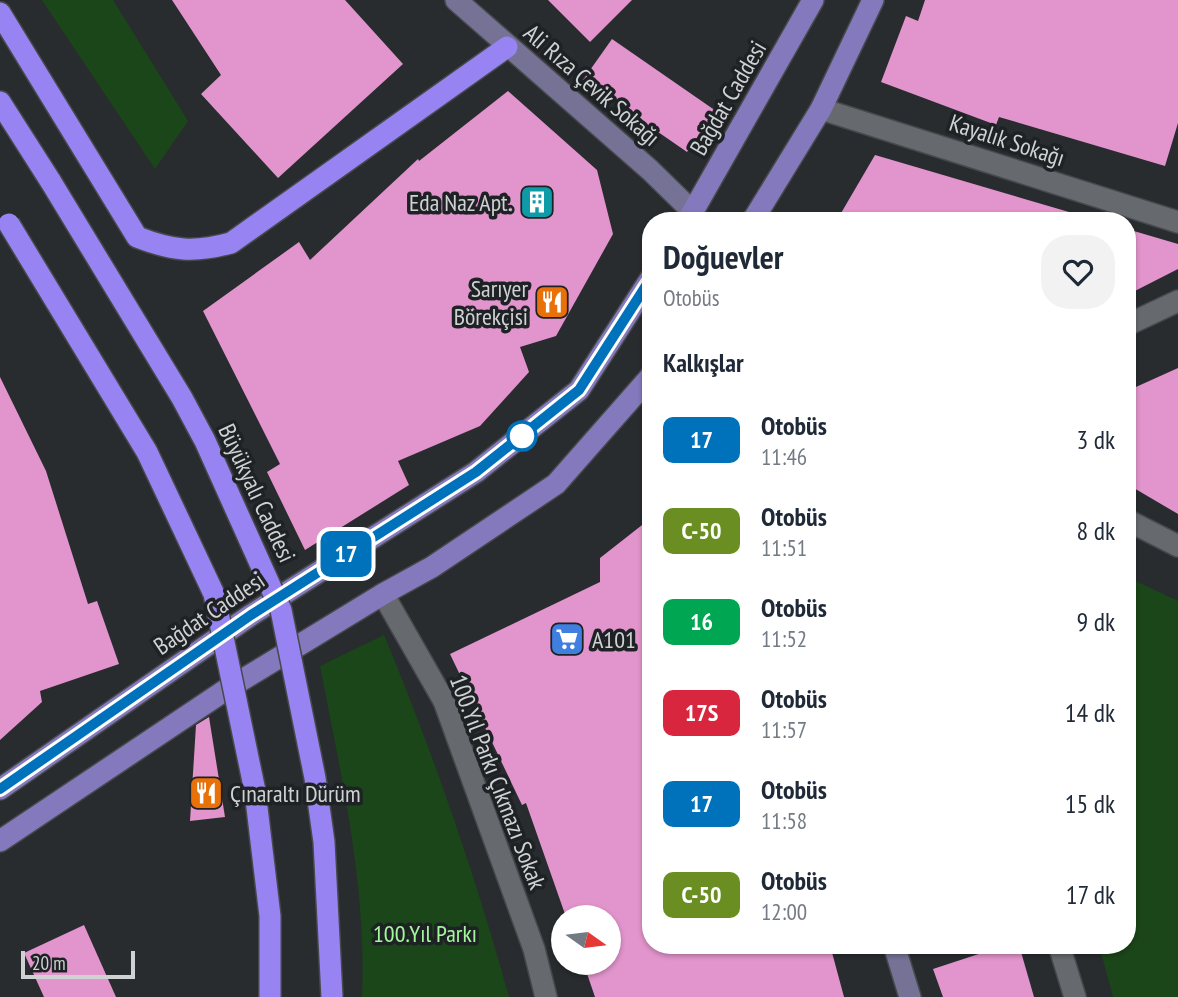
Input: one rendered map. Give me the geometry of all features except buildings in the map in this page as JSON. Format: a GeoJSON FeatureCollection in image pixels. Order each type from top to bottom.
{"type":"FeatureCollection","features":[{"type":"Feature","properties":{"kind":"highway"},"geometry":{"type":"LineString","coordinates":[[0,13],[137,237],[164,247],[191,249],[232,243],[507,47]]}},
{"type":"Feature","properties":{"kind":"highway","name":"Büyükyalı Caddesi"},"geometry":{"type":"LineString","coordinates":[[0,102],[193,419],[281,610],[315,778],[324,842],[332,997]]}},
{"type":"Feature","properties":{"kind":"highway"},"geometry":{"type":"LineString","coordinates":[[5,216],[147,452],[214,594],[254,791],[270,916],[270,997]]}},
{"type":"Feature","properties":{"kind":"main road","name":"Ali Rıza Çevik Sokağı"},"geometry":{"type":"LineString","coordinates":[[456,0],[650,170],[687,212]]}},
{"type":"Feature","properties":{"kind":"main road","name":"Bağdat Caddesi"},"geometry":{"type":"LineString","coordinates":[[692,212],[813,0]]}},
{"type":"Feature","properties":{"kind":"main road"},"geometry":{"type":"LineString","coordinates":[[763,212],[821,109],[873,0]]}},
{"type":"Feature","properties":{"kind":"main road","name":"Bağdat Caddesi"},"geometry":{"type":"LineString","coordinates":[[0,789],[251,615],[476,472],[579,390],[642,292]]}},
{"type":"Feature","properties":{"kind":"main road"},"geometry":{"type":"LineString","coordinates":[[0,841],[224,691],[432,567],[556,484],[642,386]]}},
{"type":"Feature","properties":{"kind":"main road"},"geometry":{"type":"LineString","coordinates":[[897,954],[910,997]]}},
{"type":"Feature","properties":{"kind":"street","name":"Kayalık Sokağı"},"geometry":{"type":"LineString","coordinates":[[821,109],[1178,222]]}},
{"type":"Feature","properties":{"kind":"street"},"geometry":{"type":"LineString","coordinates":[[1136,321],[1178,302]]}},
{"type":"Feature","properties":{"kind":"street"},"geometry":{"type":"LineString","coordinates":[[1136,525],[1178,546]]}},
{"type":"Feature","properties":{"kind":"street","name":"100.Yıl Parkı Çıkmazı Sokak"},"geometry":{"type":"LineString","coordinates":[[383,594],[444,701],[534,949],[546,997]]}},
{"type":"Feature","properties":{"kind":"street"},"geometry":{"type":"LineString","coordinates":[[1062,954],[1075,997]]}},
{"type":"Feature","properties":{"kind":"green space"},"geometry":{"type":"Polygon","coordinates":[[[42,0],[113,0],[188,121],[155,169],[42,0]]]}},
{"type":"Feature","properties":{"kind":"green space"},"geometry":{"type":"Polygon","coordinates":[[[1136,581],[1178,601],[1178,997],[1113,997],[1101,954],[1136,954],[1136,581]]]}},
{"type":"Feature","properties":{"kind":"green space","name":"100.Yıl Parkı"},"geometry":{"type":"Polygon","coordinates":[[[384,635],[452,814],[509,997],[362,997],[361,913],[351,830],[320,666],[384,635]]]}},
{"type":"Feature","properties":{"kind":"bus line","name":"17"},"geometry":{"type":"LineString","coordinates":[[0,789],[251,615],[476,472],[579,390],[642,292]]}},
{"type":"Feature","properties":{"kind":"place","name":"Eda Naz Apt."},"geometry":{"type":"Point","coordinates":[537,202]}},
{"type":"Feature","properties":{"kind":"place","name":"Sarıyer Börekçisi"},"geometry":{"type":"Point","coordinates":[552,302]}},
{"type":"Feature","properties":{"kind":"place","name":"A101"},"geometry":{"type":"Point","coordinates":[567,639]}},
{"type":"Feature","properties":{"kind":"place","name":"Çınaraltı Dürüm"},"geometry":{"type":"Point","coordinates":[206,793]}}]}
